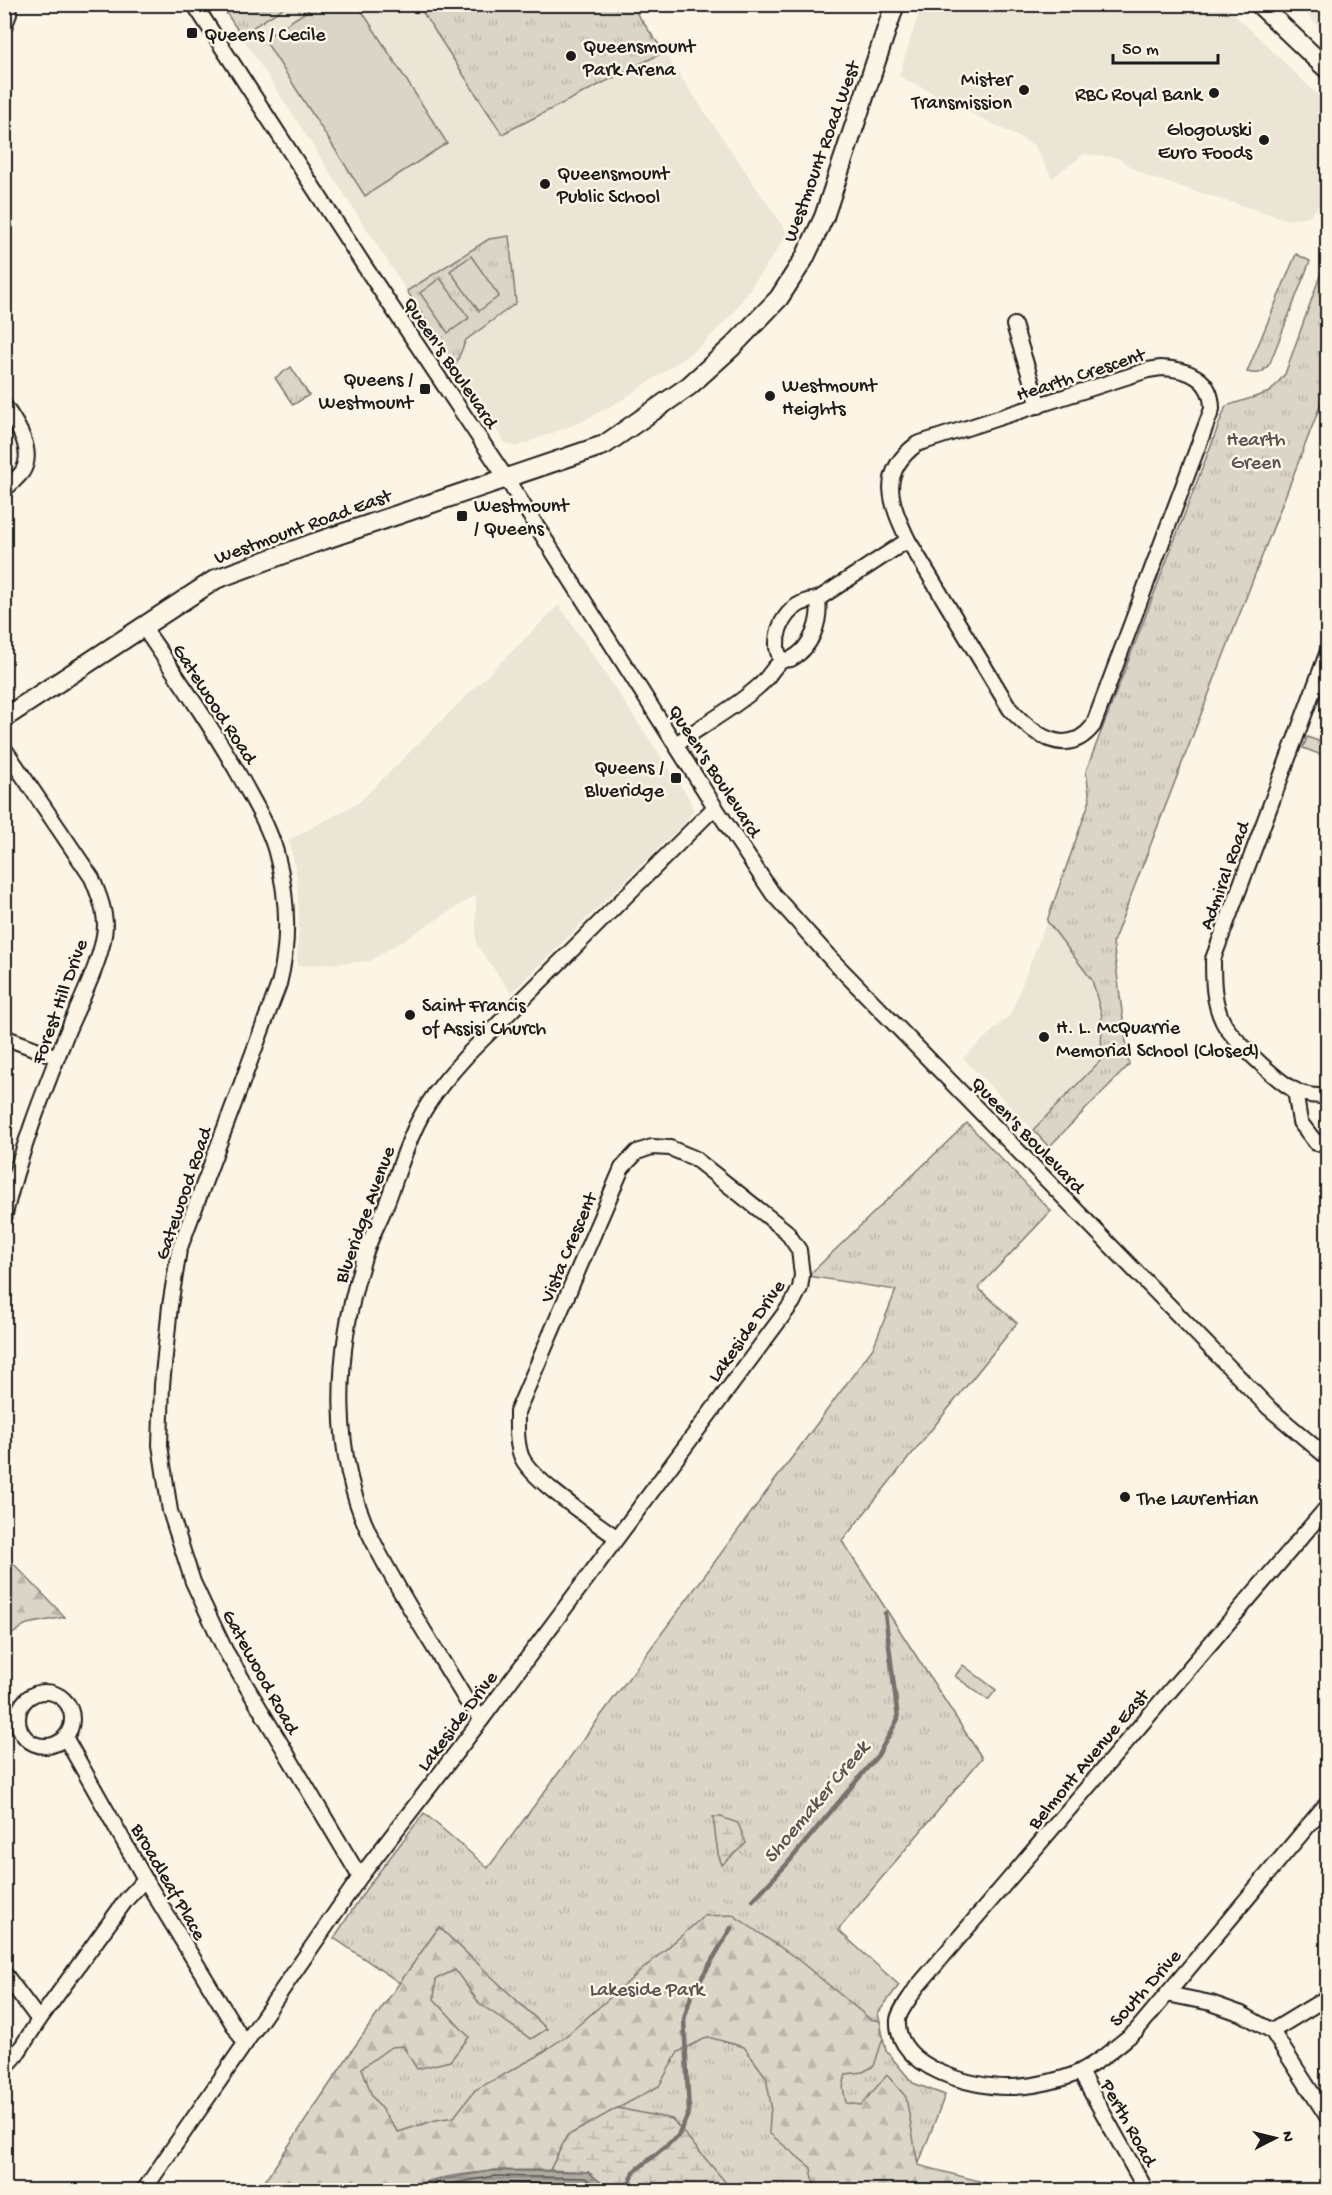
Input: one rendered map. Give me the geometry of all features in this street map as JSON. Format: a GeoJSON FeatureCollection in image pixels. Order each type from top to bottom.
{"type":"FeatureCollection","features":[{"type":"Feature","properties":{"kind":"main road","name":"Westmount Road West"},"geometry":{"type":"LineString","coordinates":[[506,478],[604,445],[689,386],[732,347],[779,298],[804,259],[824,217],[895,4]]}},
{"type":"Feature","properties":{"kind":"main road"},"geometry":{"type":"LineString","coordinates":[[1259,4],[1328,70]]}},
{"type":"Feature","properties":{"kind":"main road","name":"Westmount Road East"},"geometry":{"type":"LineString","coordinates":[[4,718],[207,585],[233,571],[506,478]]}},
{"type":"Feature","properties":{"kind":"street"},"geometry":{"type":"LineString","coordinates":[[4,27],[9,14],[8,4]]}},
{"type":"Feature","properties":{"kind":"street","name":"Queen's Boulevard"},"geometry":{"type":"LineString","coordinates":[[195,4],[365,267],[506,478],[715,807],[773,894],[831,959],[1269,1408],[1328,1458]]}},
{"type":"Feature","properties":{"kind":"street"},"geometry":{"type":"LineString","coordinates":[[1014,325],[1039,406]]}},
{"type":"Feature","properties":{"kind":"street","name":"Hearth Crescent"},"geometry":{"type":"LineString","coordinates":[[1161,368],[1176,369],[1189,374],[1209,389],[1212,396],[1212,409],[1093,726],[1085,735],[1065,741],[1043,738],[1010,709],[908,540],[891,497],[895,467],[904,454],[917,444],[1039,406],[1148,370],[1161,368]]}},
{"type":"Feature","properties":{"kind":"street"},"geometry":{"type":"LineString","coordinates":[[4,405],[18,426],[27,448],[23,471],[4,490]]}},
{"type":"Feature","properties":{"kind":"street"},"geometry":{"type":"LineString","coordinates":[[781,661],[777,647],[784,619],[793,607],[805,600],[818,599],[908,540]]}},
{"type":"Feature","properties":{"kind":"street"},"geometry":{"type":"LineString","coordinates":[[676,744],[760,686],[781,661],[791,658],[803,648],[812,636],[820,614],[818,599]]}},
{"type":"Feature","properties":{"kind":"street","name":"Gatewood Road"},"geometry":{"type":"LineString","coordinates":[[144,628],[218,736],[262,816],[276,851],[285,893],[287,924],[285,959],[279,984],[179,1250],[170,1306],[162,1385],[160,1445],[170,1511],[193,1582],[225,1650],[360,1877]]}},
{"type":"Feature","properties":{"kind":"street","name":"Admiral Road"},"geometry":{"type":"LineString","coordinates":[[1328,651],[1213,959],[1213,984],[1217,1007],[1228,1031],[1244,1048],[1295,1090],[1311,1096],[1328,1096]]}},
{"type":"Feature","properties":{"kind":"street","name":"Forest Hill Drive"},"geometry":{"type":"LineString","coordinates":[[4,748],[92,878],[101,899],[105,927],[99,953],[57,1057],[15,1176],[4,1218]]}},
{"type":"Feature","properties":{"kind":"street","name":"Blueridge Avenue"},"geometry":{"type":"LineString","coordinates":[[482,1719],[466,1700],[373,1542],[355,1496],[341,1418],[343,1355],[357,1281],[362,1262],[419,1120],[443,1082],[471,1051],[715,807]]}},
{"type":"Feature","properties":{"kind":"street"},"geometry":{"type":"LineString","coordinates":[[4,1037],[57,1057]]}},
{"type":"Feature","properties":{"kind":"street"},"geometry":{"type":"LineString","coordinates":[[1295,1090],[1300,1122],[1316,1143],[1328,1141]]}},
{"type":"Feature","properties":{"kind":"street","name":"Vista Crescent"},"geometry":{"type":"LineString","coordinates":[[617,1538],[533,1474],[522,1457],[517,1437],[517,1412],[622,1168],[637,1152],[652,1147],[670,1148],[694,1158],[786,1231],[799,1250],[802,1275]]}},
{"type":"Feature","properties":{"kind":"street","name":"Lakeside Drive"},"geometry":{"type":"LineString","coordinates":[[144,2190],[360,1877],[482,1719],[793,1302],[800,1287],[802,1275]]}},
{"type":"Feature","properties":{"kind":"street","name":"Belmont Avenue East"},"geometry":{"type":"LineString","coordinates":[[904,2045],[898,2019],[916,1989],[1328,1506]]}},
{"type":"Feature","properties":{"kind":"street","name":"Broadleaf Place"},"geometry":{"type":"LineString","coordinates":[[65,1737],[145,1879],[245,2044]]}},
{"type":"Feature","properties":{"kind":"street","name":"South Drive"},"geometry":{"type":"LineString","coordinates":[[904,2045],[934,2070],[956,2079],[984,2086],[1010,2087],[1035,2084],[1080,2072],[1136,2031],[1328,1802]]}},
{"type":"Feature","properties":{"kind":"street"},"geometry":{"type":"LineString","coordinates":[[4,2069],[15,2057],[126,1900],[145,1879]]}},
{"type":"Feature","properties":{"kind":"street"},"geometry":{"type":"LineString","coordinates":[[4,1973],[39,2020]]}},
{"type":"Feature","properties":{"kind":"street"},"geometry":{"type":"LineString","coordinates":[[1167,1994],[1211,2003],[1242,2014],[1272,2031],[1328,2118]]}},
{"type":"Feature","properties":{"kind":"street"},"geometry":{"type":"LineString","coordinates":[[1272,2031],[1328,1997]]}},
{"type":"Feature","properties":{"kind":"street","name":"Perth Road"},"geometry":{"type":"LineString","coordinates":[[1080,2072],[1140,2188]]}},
{"type":"Feature","properties":{"kind":"shaded area","name":"Queensmount Public School"},"geometry":{"type":"Polygon","coordinates":[[[288,5],[418,5],[502,133],[664,52],[788,234],[733,313],[703,344],[622,400],[581,422],[516,447],[505,443],[241,35],[288,5]]]}},
{"type":"Feature","properties":{"kind":"shaded area"},"geometry":{"type":"Polygon","coordinates":[[[921,5],[1225,5],[1327,104],[1327,197],[1309,216],[1288,220],[1146,176],[1118,158],[1084,154],[1052,178],[1034,145],[899,76],[921,5]]]}},
{"type":"Feature","properties":{"kind":"shaded area"},"geometry":{"type":"Polygon","coordinates":[[[1298,5],[1327,5],[1327,35],[1298,5]]]}},
{"type":"Feature","properties":{"kind":"shaded area"},"geometry":{"type":"Polygon","coordinates":[[[559,605],[689,798],[693,810],[685,822],[511,993],[476,944],[476,895],[370,961],[297,966],[299,920],[297,876],[289,840],[358,803],[559,605]]]}},
{"type":"Feature","properties":{"kind":"shaded area","name":"H. L. McQuarrie Memorial School (Closed)"},"geometry":{"type":"Polygon","coordinates":[[[1047,921],[1092,980],[1102,1016],[1101,1060],[1033,1130],[963,1058],[1010,1015],[1047,921]]]}},
{"type":"Feature","properties":{"kind":"green space"},"geometry":{"type":"Polygon","coordinates":[[[221,5],[288,5],[241,35],[221,5]]]}},
{"type":"Feature","properties":{"kind":"green space"},"geometry":{"type":"Polygon","coordinates":[[[316,5],[358,5],[447,143],[365,196],[264,39],[316,5]]]}},
{"type":"Feature","properties":{"kind":"green space"},"geometry":{"type":"Polygon","coordinates":[[[418,5],[631,5],[664,52],[502,134],[418,5]]]}},
{"type":"Feature","properties":{"kind":"green space"},"geometry":{"type":"Polygon","coordinates":[[[509,236],[516,303],[466,340],[455,366],[407,291],[489,239],[509,236]]]}},
{"type":"Feature","properties":{"kind":"green space"},"geometry":{"type":"Polygon","coordinates":[[[1296,254],[1310,261],[1270,363],[1261,372],[1247,372],[1296,254]]]}},
{"type":"Feature","properties":{"kind":"green space"},"geometry":{"type":"Polygon","coordinates":[[[471,256],[499,296],[479,311],[450,271],[471,256]]]}},
{"type":"Feature","properties":{"kind":"green space","name":"Hearth Green"},"geometry":{"type":"Polygon","coordinates":[[[1327,256],[1327,388],[1113,942],[1129,1065],[1049,1147],[1033,1130],[1101,1060],[1102,1016],[1092,980],[1047,921],[1090,800],[1086,771],[1226,406],[1270,392],[1285,374],[1327,256]]]}},
{"type":"Feature","properties":{"kind":"green space"},"geometry":{"type":"Polygon","coordinates":[[[440,278],[469,318],[448,333],[420,293],[440,278]]]}},
{"type":"Feature","properties":{"kind":"green space"},"geometry":{"type":"Polygon","coordinates":[[[291,367],[309,395],[293,405],[275,378],[291,367]]]}},
{"type":"Feature","properties":{"kind":"green space"},"geometry":{"type":"Polygon","coordinates":[[[1307,737],[1327,744],[1327,757],[1303,748],[1307,737]]]}},
{"type":"Feature","properties":{"kind":"green space","name":"Lakeside Park"},"geometry":{"type":"Polygon","coordinates":[[[967,1123],[1051,1211],[978,1288],[1017,1323],[842,1541],[982,1758],[838,1930],[899,1985],[878,2013],[886,2051],[913,2083],[945,2095],[917,2168],[990,2190],[272,2190],[410,1990],[334,1938],[366,1889],[424,1813],[488,1868],[873,1348],[896,1290],[808,1276],[967,1123]]]}},
{"type":"Feature","properties":{"kind":"green space"},"geometry":{"type":"Polygon","coordinates":[[[8,1558],[65,1617],[27,1624],[5,1639],[4,1563],[8,1558]]]}},
{"type":"Feature","properties":{"kind":"green space"},"geometry":{"type":"Polygon","coordinates":[[[963,1665],[996,1690],[988,1700],[955,1676],[963,1665]]]}},
{"type":"Feature","properties":{"kind":"green space"},"geometry":{"type":"Polygon","coordinates":[[[713,1817],[721,1817],[738,1823],[746,1843],[722,1865],[718,1854],[713,1817]]]}},
{"type":"Feature","properties":{"kind":"green space"},"geometry":{"type":"Polygon","coordinates":[[[733,1915],[796,1958],[870,2019],[880,2021],[883,2038],[874,2066],[863,2072],[846,2074],[843,2087],[846,2103],[861,2105],[887,2075],[906,2097],[918,2165],[990,2184],[1045,2190],[815,2190],[811,2168],[769,2133],[771,2105],[766,2077],[744,2047],[708,2037],[678,2052],[659,2086],[567,2136],[550,2170],[493,2171],[455,2175],[400,2190],[259,2190],[355,2046],[439,1927],[547,2029],[531,2039],[479,2003],[455,1970],[436,1979],[434,1999],[469,2037],[450,2061],[417,2069],[403,2046],[391,2047],[362,2068],[372,2096],[398,2132],[454,2117],[475,2090],[536,2057],[567,2035],[704,1916],[733,1915]]]}},
{"type":"Feature","properties":{"kind":"green space"},"geometry":{"type":"Polygon","coordinates":[[[617,2108],[672,2119],[732,2190],[610,2190],[588,2172],[550,2170],[567,2136],[617,2108]]]}},
{"type":"Feature","properties":{"kind":"water"},"geometry":{"type":"Polygon","coordinates":[[[495,2170],[588,2172],[610,2190],[400,2190],[416,2184],[495,2170]]]}},
{"type":"Feature","properties":{"kind":"waterway","name":"Shoemaker Creek"},"geometry":{"type":"LineString","coordinates":[[753,1900],[787,1864],[878,1755],[898,1719],[885,1613]]}},
{"type":"Feature","properties":{"kind":"waterway","name":"Shoemaker Creek"},"geometry":{"type":"LineString","coordinates":[[627,2190],[634,2172],[678,2136],[689,2112],[684,2019],[691,1996],[731,1928]]}},
{"type":"Feature","properties":{"kind":"place","name":"Queens / Cecile"},"geometry":{"type":"Point","coordinates":[192,33]}},
{"type":"Feature","properties":{"kind":"place","name":"Queensmount Park Arena"},"geometry":{"type":"Point","coordinates":[571,56]}},
{"type":"Feature","properties":{"kind":"place","name":"Mister Transmission"},"geometry":{"type":"Point","coordinates":[1024,90]}},
{"type":"Feature","properties":{"kind":"place","name":"RBC Royal Bank"},"geometry":{"type":"Point","coordinates":[1214,93]}},
{"type":"Feature","properties":{"kind":"place","name":"Glogowski Euro Foods"},"geometry":{"type":"Point","coordinates":[1264,140]}},
{"type":"Feature","properties":{"kind":"place","name":"Queensmount Public School"},"geometry":{"type":"Point","coordinates":[545,184]}},
{"type":"Feature","properties":{"kind":"place","name":"Queens / Westmount"},"geometry":{"type":"Point","coordinates":[425,389]}},
{"type":"Feature","properties":{"kind":"place","name":"Westmount Heights"},"geometry":{"type":"Point","coordinates":[770,396]}},
{"type":"Feature","properties":{"kind":"place","name":"Westmount / Queens"},"geometry":{"type":"Point","coordinates":[462,516]}},
{"type":"Feature","properties":{"kind":"place","name":"Queens / Blueridge"},"geometry":{"type":"Point","coordinates":[676,778]}},
{"type":"Feature","properties":{"kind":"place","name":"Saint Francis of Assisi Church"},"geometry":{"type":"Point","coordinates":[410,1015]}},
{"type":"Feature","properties":{"kind":"place","name":"H. L. McQuarrie Memorial School (Closed)"},"geometry":{"type":"Point","coordinates":[1044,1037]}},
{"type":"Feature","properties":{"kind":"place","name":"The Laurentian"},"geometry":{"type":"Point","coordinates":[1125,1497]}}]}
